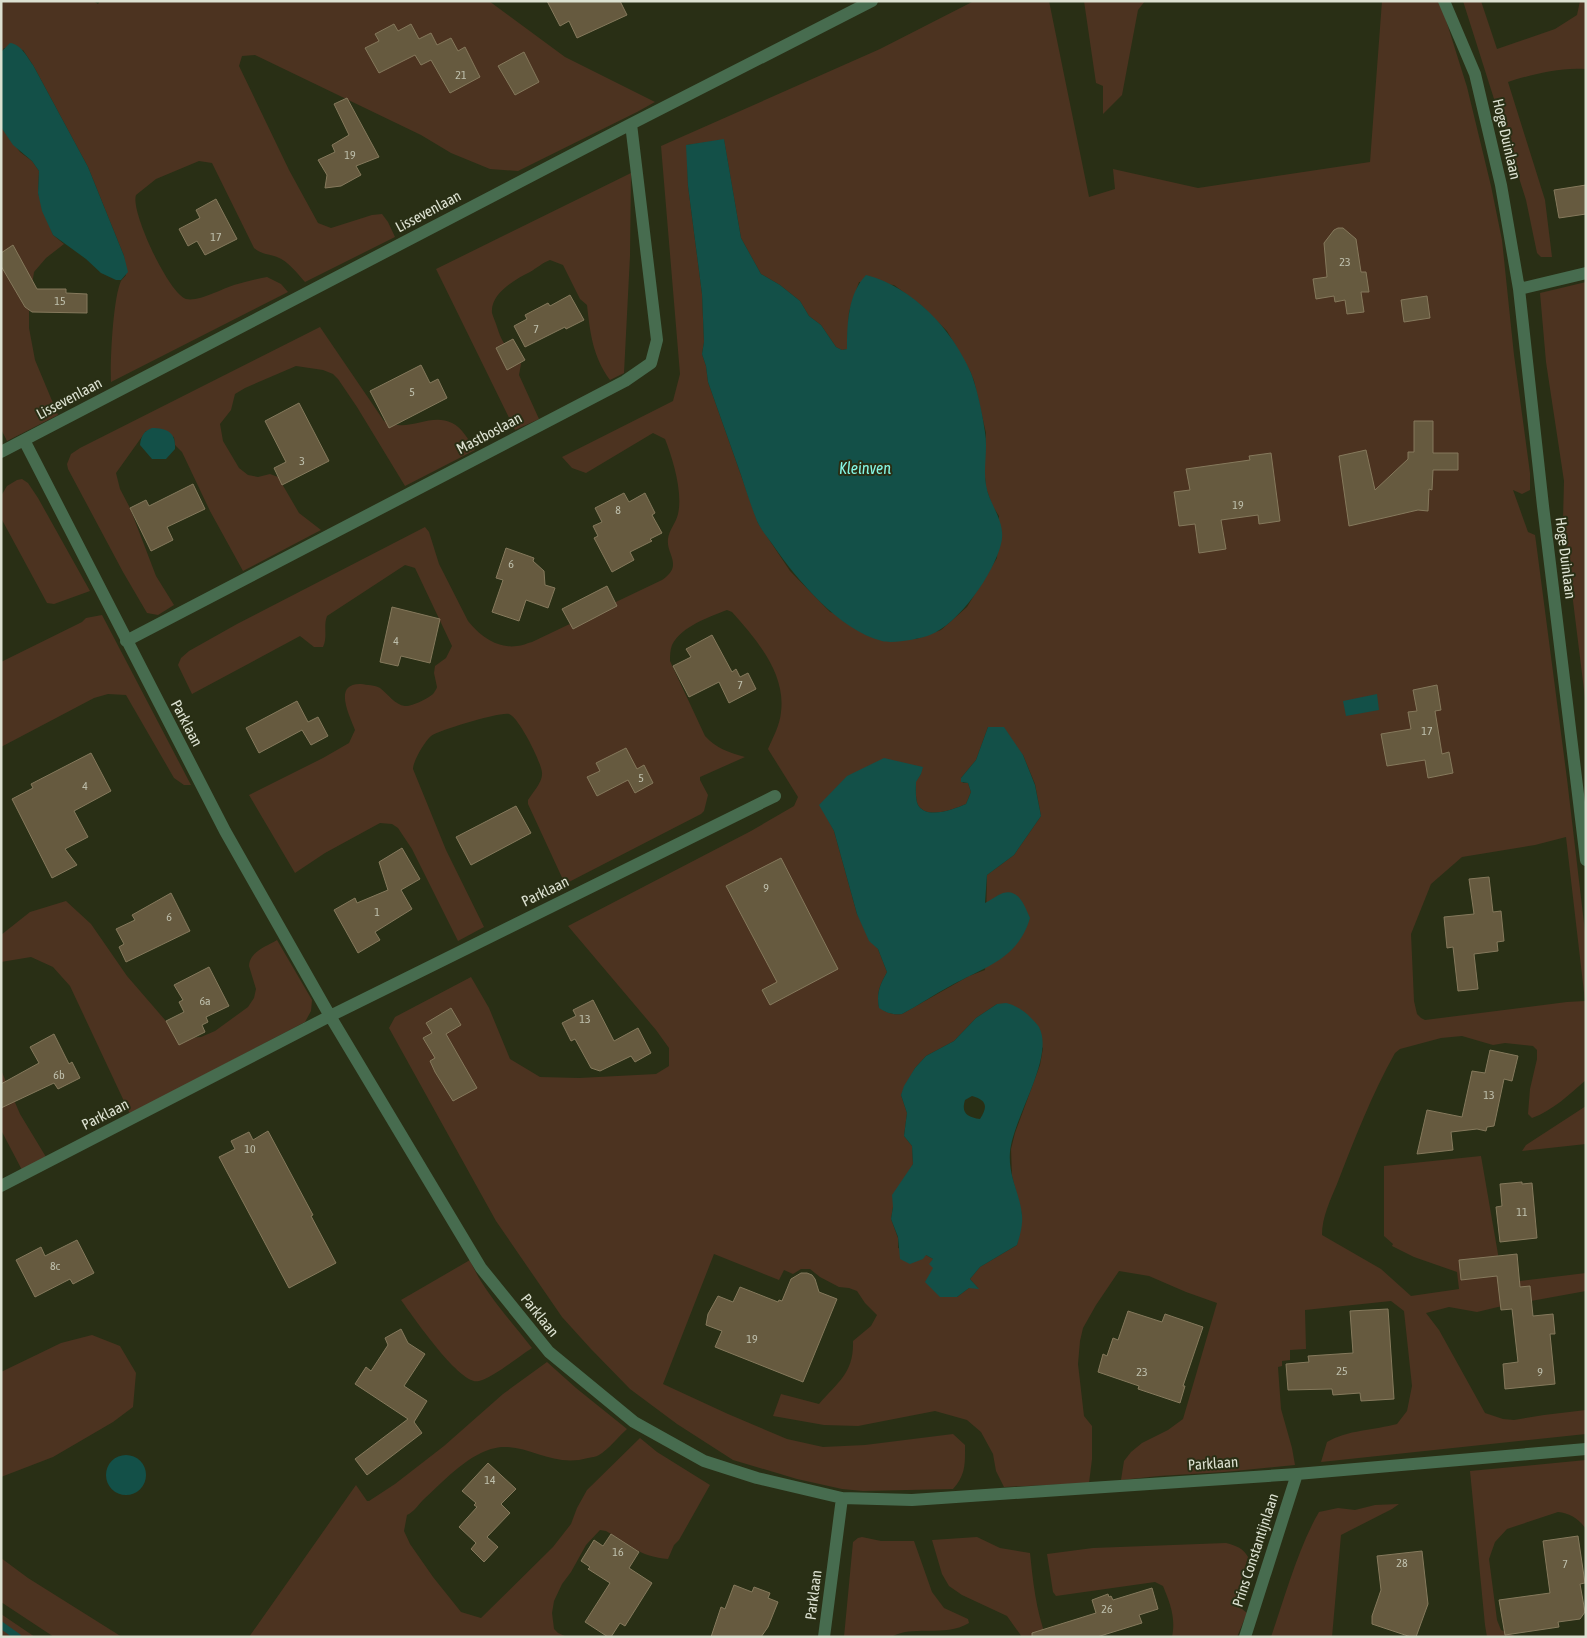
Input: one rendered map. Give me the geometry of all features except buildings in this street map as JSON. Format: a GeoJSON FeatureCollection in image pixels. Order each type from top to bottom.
{"type":"FeatureCollection","features":[{"type":"Feature","properties":{"kind":"street","name":"Lissevenlaan"},"geometry":{"type":"LineString","coordinates":[[1,452],[631,124],[872,1]]}},
{"type":"Feature","properties":{"kind":"street","name":"Hoge Duinlaan"},"geometry":{"type":"LineString","coordinates":[[1444,1],[1475,74],[1501,185],[1518,289],[1586,860]]}},
{"type":"Feature","properties":{"kind":"street","name":"Mastboslaan"},"geometry":{"type":"LineString","coordinates":[[126,641],[625,381],[651,363],[657,340],[631,124]]}},
{"type":"Feature","properties":{"kind":"street"},"geometry":{"type":"LineString","coordinates":[[1518,289],[1586,273]]}},
{"type":"Feature","properties":{"kind":"street","name":"Parklaan"},"geometry":{"type":"LineString","coordinates":[[24,440],[225,831],[330,1016],[482,1268],[549,1352],[634,1422],[704,1461],[757,1478],[842,1498],[912,1500],[1297,1474],[1586,1449]]}},
{"type":"Feature","properties":{"kind":"street","name":"Parklaan"},"geometry":{"type":"LineString","coordinates":[[1,1186],[330,1016],[775,796]]}},
{"type":"Feature","properties":{"kind":"street","name":"Prins Constantijnlaan"},"geometry":{"type":"LineString","coordinates":[[1245,1637],[1297,1474]]}},
{"type":"Feature","properties":{"kind":"street","name":"Parklaan"},"geometry":{"type":"LineString","coordinates":[[824,1637],[842,1498]]}},
{"type":"Feature","properties":{"kind":"shaded area"},"geometry":{"type":"Polygon","coordinates":[[[1,1],[93,1],[98,4],[100,1],[489,1],[565,57],[655,102],[518,171],[490,169],[451,153],[421,135],[255,55],[242,56],[239,66],[289,170],[318,223],[331,228],[372,215],[382,214],[395,237],[305,282],[285,262],[277,257],[259,252],[254,248],[212,163],[199,161],[156,179],[136,195],[136,204],[152,251],[170,283],[179,294],[186,299],[197,299],[234,285],[267,277],[281,284],[288,292],[111,382],[114,315],[118,289],[126,275],[124,256],[88,167],[33,65],[23,50],[4,48],[1,52],[1,1]]]}},
{"type":"Feature","properties":{"kind":"shaded area"},"geometry":{"type":"Polygon","coordinates":[[[974,1],[1049,1],[1089,197],[1115,189],[1113,169],[1198,188],[1370,162],[1382,1],[1440,1],[1467,87],[1502,240],[1514,355],[1530,473],[1530,490],[1522,494],[1513,490],[1528,532],[1535,535],[1586,940],[1586,1080],[1554,1107],[1532,1118],[1528,1114],[1530,1089],[1537,1059],[1537,1050],[1533,1046],[1505,1043],[1493,1045],[1462,1036],[1441,1038],[1400,1049],[1395,1053],[1357,1134],[1327,1209],[1322,1235],[1381,1269],[1411,1296],[1459,1289],[1457,1272],[1414,1257],[1392,1246],[1393,1244],[1384,1236],[1384,1166],[1481,1156],[1503,1283],[1586,1273],[1586,1291],[1477,1312],[1449,1307],[1426,1313],[1439,1330],[1485,1413],[1503,1419],[1514,1420],[1586,1410],[1586,1434],[1321,1462],[1327,1442],[1343,1435],[1397,1424],[1407,1411],[1412,1386],[1404,1311],[1391,1301],[1305,1310],[1306,1349],[1290,1350],[1290,1360],[1282,1361],[1282,1366],[1278,1367],[1281,1409],[1295,1465],[1121,1480],[1124,1461],[1131,1452],[1142,1443],[1168,1430],[1183,1419],[1217,1303],[1149,1276],[1119,1271],[1083,1328],[1080,1341],[1078,1364],[1084,1416],[1092,1426],[1092,1459],[1089,1483],[1004,1487],[996,1471],[993,1454],[981,1432],[967,1420],[935,1411],[858,1426],[824,1425],[773,1416],[781,1394],[819,1404],[848,1369],[853,1352],[853,1341],[871,1326],[877,1315],[865,1303],[857,1291],[839,1287],[820,1277],[810,1269],[801,1269],[793,1274],[784,1270],[779,1280],[714,1254],[663,1384],[787,1439],[823,1447],[865,1445],[953,1434],[965,1445],[964,1469],[953,1489],[863,1491],[842,1489],[797,1479],[733,1460],[677,1424],[630,1389],[562,1317],[496,1221],[389,1028],[395,1017],[471,977],[489,1008],[510,1059],[540,1077],[579,1078],[656,1074],[669,1066],[669,1048],[568,926],[751,831],[794,806],[798,797],[768,749],[779,722],[781,698],[774,670],[759,645],[732,612],[727,610],[696,623],[676,638],[671,647],[670,661],[705,736],[723,750],[745,757],[700,777],[708,795],[704,811],[701,814],[565,884],[528,804],[528,800],[541,780],[541,768],[529,740],[513,717],[509,714],[503,714],[482,718],[431,736],[420,751],[413,769],[446,850],[484,927],[458,941],[412,849],[398,828],[392,824],[380,823],[325,853],[295,873],[249,795],[349,743],[355,730],[347,709],[345,694],[352,685],[361,684],[378,687],[395,701],[405,706],[420,702],[433,693],[437,687],[434,673],[435,666],[446,658],[452,646],[415,568],[405,565],[327,616],[323,647],[314,647],[300,636],[192,694],[178,665],[181,658],[189,651],[237,624],[425,527],[429,532],[439,564],[468,621],[483,636],[502,645],[519,646],[532,642],[662,580],[668,575],[673,565],[668,539],[678,514],[679,496],[674,466],[665,439],[653,433],[586,473],[572,468],[562,457],[673,401],[680,374],[661,146],[880,49],[974,1]],[[724,140],[687,145],[688,186],[702,294],[704,342],[702,354],[708,382],[758,523],[790,571],[830,612],[916,639],[941,630],[967,607],[997,558],[999,516],[992,505],[986,488],[984,466],[986,433],[970,371],[947,331],[922,306],[894,285],[859,282],[849,312],[847,349],[842,350],[836,347],[821,325],[809,316],[800,301],[780,285],[761,274],[741,238],[724,140]],[[988,727],[976,760],[961,778],[963,783],[968,783],[971,792],[966,804],[941,812],[928,812],[918,805],[916,781],[921,774],[820,804],[834,831],[857,914],[878,949],[887,972],[879,989],[878,1002],[879,1007],[890,1013],[902,1014],[969,976],[985,970],[987,875],[1014,855],[1041,816],[1035,784],[1023,755],[988,727]],[[1566,837],[1535,845],[1462,857],[1431,884],[1411,934],[1414,1001],[1417,1014],[1421,1018],[1425,1020],[1585,1001],[1566,837]],[[997,1004],[976,1018],[954,1041],[926,1056],[915,1068],[901,1095],[907,1113],[904,1136],[912,1146],[913,1164],[893,1207],[891,1219],[898,1238],[898,1248],[926,1255],[933,1259],[933,1268],[957,1297],[969,1288],[978,1288],[970,1279],[980,1267],[1017,1245],[1022,1215],[1012,1176],[1011,1149],[1040,1065],[1043,1048],[997,1004]]]}},
{"type":"Feature","properties":{"kind":"shaded area"},"geometry":{"type":"Polygon","coordinates":[[[1084,1],[1145,1],[1138,10],[1122,95],[1103,114],[1103,86],[1096,83],[1084,1]]]}},
{"type":"Feature","properties":{"kind":"shaded area"},"geometry":{"type":"Polygon","coordinates":[[[1463,1],[1481,1],[1497,49],[1555,29],[1577,15],[1580,1],[1586,1],[1586,69],[1566,69],[1547,72],[1508,82],[1545,200],[1552,257],[1541,257],[1537,253],[1526,200],[1463,1]]]}},
{"type":"Feature","properties":{"kind":"shaded area"},"geometry":{"type":"Polygon","coordinates":[[[1,127],[20,152],[32,161],[39,171],[38,193],[53,235],[64,244],[46,258],[34,272],[29,304],[29,328],[35,360],[58,415],[7,441],[1,429],[1,127]]]}},
{"type":"Feature","properties":{"kind":"shaded area"},"geometry":{"type":"Polygon","coordinates":[[[631,173],[630,256],[624,373],[610,380],[596,354],[587,305],[580,299],[563,265],[550,260],[544,263],[505,288],[499,293],[492,306],[492,315],[503,342],[520,357],[519,375],[539,419],[515,430],[436,269],[631,173]]]}},
{"type":"Feature","properties":{"kind":"shaded area"},"geometry":{"type":"Polygon","coordinates":[[[1586,282],[1586,706],[1563,520],[1564,481],[1546,362],[1540,293],[1586,282]]]}},
{"type":"Feature","properties":{"kind":"shaded area"},"geometry":{"type":"Polygon","coordinates":[[[320,327],[384,421],[402,425],[444,420],[456,425],[475,450],[405,486],[357,407],[333,374],[323,370],[296,366],[245,388],[235,394],[231,410],[220,424],[223,441],[239,468],[248,475],[258,477],[270,474],[278,477],[299,513],[321,530],[243,571],[210,511],[182,452],[175,445],[174,437],[146,431],[116,473],[120,489],[130,508],[156,576],[174,605],[158,615],[147,613],[68,469],[67,464],[71,454],[320,327]]]}},
{"type":"Feature","properties":{"kind":"shaded area"},"geometry":{"type":"Polygon","coordinates":[[[22,479],[28,483],[38,498],[90,591],[54,604],[47,603],[1,518],[1,496],[7,486],[22,479]]]}},
{"type":"Feature","properties":{"kind":"shaded area"},"geometry":{"type":"Polygon","coordinates":[[[102,615],[191,785],[184,785],[174,778],[126,695],[108,694],[94,698],[1,747],[1,662],[82,622],[86,618],[102,615]]]}},
{"type":"Feature","properties":{"kind":"shaded area"},"geometry":{"type":"Polygon","coordinates":[[[66,901],[91,924],[127,976],[178,1035],[188,1038],[201,1037],[215,1031],[248,1007],[254,998],[256,989],[249,966],[250,961],[255,953],[277,940],[312,1000],[311,1011],[305,1022],[130,1114],[70,986],[53,967],[31,957],[1,962],[1,935],[30,912],[66,901]]]}},
{"type":"Feature","properties":{"kind":"shaded area"},"geometry":{"type":"Polygon","coordinates":[[[1,1070],[20,1114],[46,1157],[22,1170],[1,1130],[1,1070]]]}},
{"type":"Feature","properties":{"kind":"shaded area"},"geometry":{"type":"Polygon","coordinates":[[[1586,1106],[1586,1144],[1522,1151],[1526,1145],[1586,1106]]]}},
{"type":"Feature","properties":{"kind":"shaded area"},"geometry":{"type":"Polygon","coordinates":[[[470,1260],[482,1283],[532,1348],[499,1371],[479,1381],[471,1380],[449,1362],[401,1300],[470,1260]]]}},
{"type":"Feature","properties":{"kind":"shaded area"},"geometry":{"type":"Polygon","coordinates":[[[92,1335],[120,1346],[136,1373],[133,1407],[113,1422],[53,1457],[1,1477],[1,1372],[61,1343],[92,1335]]]}},
{"type":"Feature","properties":{"kind":"shaded area"},"geometry":{"type":"Polygon","coordinates":[[[547,1362],[627,1429],[602,1453],[595,1457],[561,1460],[526,1450],[503,1447],[481,1453],[463,1464],[407,1515],[404,1531],[410,1544],[461,1612],[481,1618],[553,1547],[571,1524],[587,1490],[640,1438],[657,1452],[710,1485],[679,1540],[674,1545],[668,1559],[650,1556],[606,1531],[600,1530],[586,1545],[554,1601],[552,1613],[554,1629],[567,1637],[249,1637],[356,1485],[367,1501],[369,1501],[395,1484],[444,1446],[503,1394],[547,1362]]]}},
{"type":"Feature","properties":{"kind":"shaded area"},"geometry":{"type":"Polygon","coordinates":[[[1586,1460],[1586,1529],[1574,1517],[1558,1512],[1507,1529],[1495,1542],[1489,1559],[1497,1620],[1501,1630],[1517,1637],[1487,1637],[1470,1471],[1586,1460]]]}},
{"type":"Feature","properties":{"kind":"shaded area"},"geometry":{"type":"Polygon","coordinates":[[[1399,1504],[1341,1535],[1332,1637],[1271,1637],[1298,1557],[1319,1512],[1338,1508],[1355,1510],[1375,1505],[1399,1504]]]}},
{"type":"Feature","properties":{"kind":"shaded area"},"geometry":{"type":"Polygon","coordinates":[[[862,1537],[881,1541],[914,1541],[932,1592],[944,1608],[968,1619],[969,1623],[949,1630],[910,1631],[891,1637],[844,1637],[853,1542],[862,1537]]]}},
{"type":"Feature","properties":{"kind":"shaded area"},"geometry":{"type":"Polygon","coordinates":[[[977,1537],[1000,1548],[1030,1553],[1037,1606],[1046,1637],[1022,1637],[1007,1616],[962,1595],[949,1586],[942,1574],[932,1540],[977,1537]]]}},
{"type":"Feature","properties":{"kind":"shaded area"},"geometry":{"type":"Polygon","coordinates":[[[1226,1543],[1244,1551],[1248,1557],[1238,1591],[1237,1605],[1247,1613],[1237,1637],[1172,1637],[1173,1617],[1170,1605],[1163,1586],[1155,1582],[1056,1596],[1053,1592],[1047,1554],[1093,1548],[1226,1543]]]}},
{"type":"Feature","properties":{"kind":"shaded area"},"geometry":{"type":"Polygon","coordinates":[[[1,1558],[28,1578],[122,1637],[54,1637],[1,1602],[1,1558]]]}},
{"type":"Feature","properties":{"kind":"shaded area"},"geometry":{"type":"Polygon","coordinates":[[[1,1614],[35,1637],[1,1637],[1,1614]]]}},
{"type":"Feature","properties":{"kind":"water"},"geometry":{"type":"Polygon","coordinates":[[[10,43],[21,48],[33,65],[88,167],[124,256],[128,272],[121,280],[116,280],[101,273],[86,259],[53,235],[42,211],[38,193],[39,171],[32,161],[13,145],[1,127],[1,52],[10,43]]]}},
{"type":"Feature","properties":{"kind":"water","name":"Kleinven"},"geometry":{"type":"Polygon","coordinates":[[[724,139],[741,238],[761,274],[780,285],[800,301],[809,316],[821,325],[836,347],[842,350],[847,349],[848,319],[852,300],[855,291],[866,275],[900,289],[929,312],[953,341],[971,373],[980,402],[985,432],[986,485],[1002,528],[1001,544],[991,569],[974,596],[952,620],[930,635],[906,641],[887,642],[866,635],[850,626],[820,602],[807,588],[783,559],[757,521],[708,382],[702,354],[704,342],[702,294],[688,186],[686,145],[724,139]]]}},
{"type":"Feature","properties":{"kind":"water"},"geometry":{"type":"Polygon","coordinates":[[[152,428],[167,430],[174,439],[175,449],[166,459],[152,459],[140,445],[143,434],[152,428]]]}},
{"type":"Feature","properties":{"kind":"water"},"geometry":{"type":"Polygon","coordinates":[[[1377,694],[1379,710],[1346,716],[1343,701],[1377,694]]]}},
{"type":"Feature","properties":{"kind":"water"},"geometry":{"type":"Polygon","coordinates":[[[988,727],[1004,727],[1023,755],[1035,785],[1041,816],[1014,855],[987,875],[985,903],[1003,893],[1013,893],[1021,899],[1030,918],[1025,932],[1017,943],[999,960],[902,1014],[887,1012],[879,1008],[878,993],[887,972],[878,949],[869,941],[857,914],[834,831],[819,805],[847,776],[884,758],[923,767],[916,782],[917,803],[922,809],[934,813],[966,804],[971,792],[968,783],[961,782],[961,778],[976,760],[988,727]]]}},
{"type":"Feature","properties":{"kind":"water"},"geometry":{"type":"Polygon","coordinates":[[[1006,1003],[1026,1013],[1039,1027],[1042,1040],[1042,1054],[1038,1071],[1018,1122],[1010,1152],[1012,1177],[1022,1215],[1021,1230],[1017,1245],[980,1267],[970,1279],[979,1289],[969,1288],[957,1297],[940,1297],[925,1282],[933,1268],[929,1264],[933,1259],[926,1255],[923,1259],[910,1264],[900,1259],[898,1237],[891,1219],[892,1195],[913,1164],[912,1146],[904,1136],[907,1113],[901,1095],[915,1068],[926,1056],[954,1041],[976,1018],[997,1004],[1006,1003]],[[972,1096],[965,1100],[964,1108],[968,1116],[980,1119],[985,1104],[972,1096]]]}},
{"type":"Feature","properties":{"kind":"water"},"geometry":{"type":"Polygon","coordinates":[[[126,1455],[140,1461],[146,1475],[140,1489],[126,1495],[112,1489],[106,1475],[112,1461],[126,1455]]]}},
{"type":"Feature","properties":{"kind":"waterway"},"geometry":{"type":"LineString","coordinates":[[1,1625],[18,1637]]}}]}
